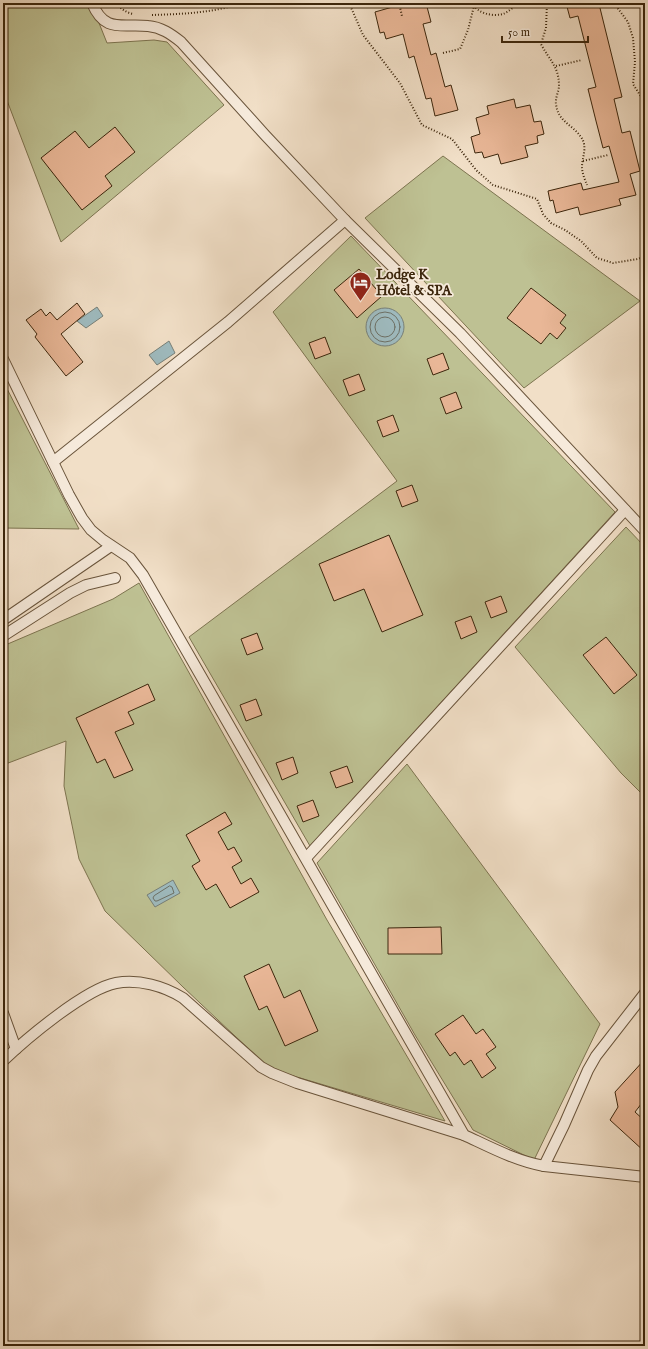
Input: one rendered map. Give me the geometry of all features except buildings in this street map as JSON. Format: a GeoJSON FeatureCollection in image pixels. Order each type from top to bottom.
{"type":"FeatureCollection","features":[{"type":"Feature","properties":{"kind":"street"},"geometry":{"type":"LineString","coordinates":[[92,3],[95,11],[103,20],[111,24],[123,27],[147,26],[161,29],[170,33],[181,42],[265,135],[345,220],[460,333],[645,531]]}},
{"type":"Feature","properties":{"kind":"street"},"geometry":{"type":"LineString","coordinates":[[53,462],[228,322],[345,220]]}},
{"type":"Feature","properties":{"kind":"street"},"geometry":{"type":"LineString","coordinates":[[3,359],[82,518],[91,530],[111,546],[130,558],[143,575],[464,1135]]}},
{"type":"Feature","properties":{"kind":"street"},"geometry":{"type":"LineString","coordinates":[[306,858],[625,510]]}},
{"type":"Feature","properties":{"kind":"street"},"geometry":{"type":"LineString","coordinates":[[3,620],[111,546]]}},
{"type":"Feature","properties":{"kind":"street"},"geometry":{"type":"LineString","coordinates":[[3,636],[70,593],[86,585],[115,578]]}},
{"type":"Feature","properties":{"kind":"street"},"geometry":{"type":"LineString","coordinates":[[3,1061],[16,1049],[68,1009],[98,989],[116,983],[130,983],[161,987],[183,998],[261,1067],[297,1083],[464,1135],[499,1152],[528,1163],[645,1177]]}},
{"type":"Feature","properties":{"kind":"street"},"geometry":{"type":"LineString","coordinates":[[544,1166],[588,1070],[596,1056],[645,993]]}},
{"type":"Feature","properties":{"kind":"street"},"geometry":{"type":"LineString","coordinates":[[3,1013],[16,1049]]}},
{"type":"Feature","properties":{"kind":"path"},"geometry":{"type":"LineString","coordinates":[[117,3],[129,13],[138,15]]}},
{"type":"Feature","properties":{"kind":"path"},"geometry":{"type":"LineString","coordinates":[[145,15],[188,14],[229,7],[242,3]]}},
{"type":"Feature","properties":{"kind":"path"},"geometry":{"type":"LineString","coordinates":[[349,3],[363,35],[400,83],[422,125],[452,139],[476,170],[493,185],[537,199],[543,214],[551,223],[566,230],[581,241],[597,258],[614,263],[638,259],[645,256]]}},
{"type":"Feature","properties":{"kind":"path"},"geometry":{"type":"LineString","coordinates":[[400,3],[402,16]]}},
{"type":"Feature","properties":{"kind":"path"},"geometry":{"type":"LineString","coordinates":[[472,3],[487,15],[503,14],[518,3]]}},
{"type":"Feature","properties":{"kind":"path"},"geometry":{"type":"LineString","coordinates":[[547,3],[546,28],[542,44],[546,53],[556,66],[559,87],[555,103],[561,118],[582,138],[585,153],[582,168],[587,185]]}},
{"type":"Feature","properties":{"kind":"path"},"geometry":{"type":"LineString","coordinates":[[615,3],[630,27],[633,38],[635,62],[633,84],[645,103]]}},
{"type":"Feature","properties":{"kind":"path"},"geometry":{"type":"LineString","coordinates":[[443,53],[460,49],[468,30],[474,6]]}},
{"type":"Feature","properties":{"kind":"path"},"geometry":{"type":"LineString","coordinates":[[556,66],[582,60]]}},
{"type":"Feature","properties":{"kind":"path"},"geometry":{"type":"LineString","coordinates":[[583,161],[608,155]]}},
{"type":"Feature","properties":{"kind":"green space"},"geometry":{"type":"Polygon","coordinates":[[[3,3],[91,3],[107,43],[154,40],[167,42],[224,105],[61,242],[3,90],[3,3]]]}},
{"type":"Feature","properties":{"kind":"green space"},"geometry":{"type":"Polygon","coordinates":[[[443,156],[640,301],[524,388],[365,218],[443,156]]]}},
{"type":"Feature","properties":{"kind":"green space"},"geometry":{"type":"Polygon","coordinates":[[[351,236],[615,512],[310,846],[189,637],[397,481],[273,312],[351,236]]]}},
{"type":"Feature","properties":{"kind":"green space"},"geometry":{"type":"Polygon","coordinates":[[[3,381],[79,529],[3,528],[3,381]]]}},
{"type":"Feature","properties":{"kind":"green space"},"geometry":{"type":"Polygon","coordinates":[[[626,527],[645,547],[645,797],[621,773],[515,647],[626,527]]]}},
{"type":"Feature","properties":{"kind":"green space"},"geometry":{"type":"Polygon","coordinates":[[[139,583],[327,920],[445,1121],[270,1069],[105,911],[79,859],[64,786],[66,741],[3,765],[3,646],[113,599],[139,583]]]}},
{"type":"Feature","properties":{"kind":"green space"},"geometry":{"type":"Polygon","coordinates":[[[407,764],[600,1024],[534,1160],[473,1130],[415,1035],[317,863],[407,764]]]}},
{"type":"Feature","properties":{"kind":"water"},"geometry":{"type":"Polygon","coordinates":[[[97,307],[103,316],[86,328],[77,321],[97,307]]]}},
{"type":"Feature","properties":{"kind":"water"},"geometry":{"type":"Polygon","coordinates":[[[381,308],[389,308],[401,317],[404,327],[401,337],[395,343],[389,346],[381,346],[369,337],[366,331],[366,323],[375,311],[381,308]]]}},
{"type":"Feature","properties":{"kind":"water"},"geometry":{"type":"Polygon","coordinates":[[[169,341],[175,353],[157,365],[149,355],[169,341]]]}},
{"type":"Feature","properties":{"kind":"water"},"geometry":{"type":"Polygon","coordinates":[[[173,880],[180,893],[155,907],[147,895],[173,880]]]}},
{"type":"Feature","properties":{"kind":"place","name":"Lodge K Hôtel & SPA"},"geometry":{"type":"Point","coordinates":[360,302]}}]}
